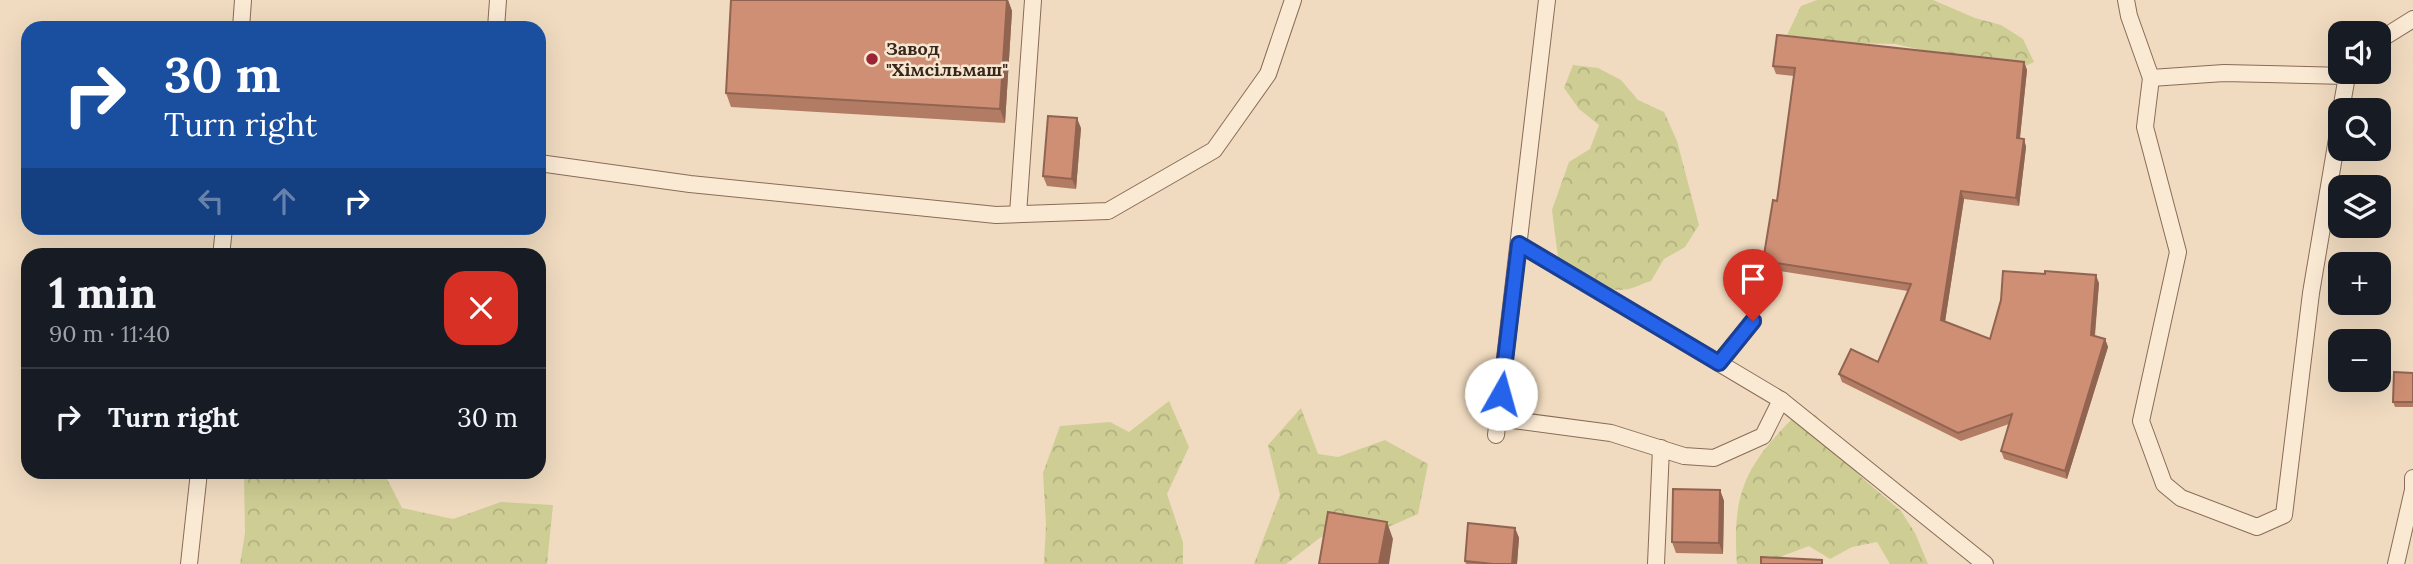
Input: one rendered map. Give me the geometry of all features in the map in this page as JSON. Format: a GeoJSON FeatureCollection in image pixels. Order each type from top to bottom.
{"type":"FeatureCollection","features":[{"type":"Feature","properties":{"kind":"lane"},"geometry":{"type":"LineString","coordinates":[[242,21],[243,0]]}},
{"type":"Feature","properties":{"kind":"lane"},"geometry":{"type":"LineString","coordinates":[[496,21],[498,0]]}},
{"type":"Feature","properties":{"kind":"lane"},"geometry":{"type":"LineString","coordinates":[[1018,214],[1033,0]]}},
{"type":"Feature","properties":{"kind":"lane"},"geometry":{"type":"LineString","coordinates":[[546,164],[690,184],[996,215],[1108,211],[1214,150],[1268,74],[1293,0]]}},
{"type":"Feature","properties":{"kind":"lane"},"geometry":{"type":"LineString","coordinates":[[1547,0],[1497,426],[1611,433],[1684,456],[1714,458],[1763,436],[1781,400]]}},
{"type":"Feature","properties":{"kind":"lane"},"geometry":{"type":"LineString","coordinates":[[2126,0],[2151,78],[2145,127],[2178,251],[2141,421],[2164,484],[2181,498],[2257,527],[2284,515],[2311,293],[2333,161]]}},
{"type":"Feature","properties":{"kind":"lane"},"geometry":{"type":"LineString","coordinates":[[2391,33],[2413,19]]}},
{"type":"Feature","properties":{"kind":"lane"},"geometry":{"type":"LineString","coordinates":[[2151,78],[2224,73],[2328,74]]}},
{"type":"Feature","properties":{"kind":"lane"},"geometry":{"type":"LineString","coordinates":[[1519,244],[1781,400],[1985,564]]}},
{"type":"Feature","properties":{"kind":"lane"},"geometry":{"type":"LineString","coordinates":[[1719,363],[1753,321]]}},
{"type":"Feature","properties":{"kind":"lane"},"geometry":{"type":"LineString","coordinates":[[1657,564],[1661,448]]}},
{"type":"Feature","properties":{"kind":"lane"},"geometry":{"type":"LineString","coordinates":[[2396,564],[2413,490],[2413,478]]}},
{"type":"Feature","properties":{"kind":"lane"},"geometry":{"type":"LineString","coordinates":[[189,564],[198,479]]}},
{"type":"Feature","properties":{"kind":"green space"},"geometry":{"type":"Polygon","coordinates":[[[1817,0],[1933,0],[1975,18],[2001,25],[2023,39],[2034,62],[2023,67],[1895,44],[1845,43],[1787,35],[1801,6],[1817,0]]]}},
{"type":"Feature","properties":{"kind":"green space"},"geometry":{"type":"Polygon","coordinates":[[[1573,65],[1598,68],[1621,80],[1638,100],[1664,112],[1677,141],[1699,225],[1685,247],[1664,259],[1651,281],[1629,289],[1609,288],[1590,281],[1558,257],[1552,210],[1569,162],[1590,149],[1599,125],[1579,109],[1564,88],[1573,65]]]}},
{"type":"Feature","properties":{"kind":"green space"},"geometry":{"type":"Polygon","coordinates":[[[1169,401],[1189,447],[1167,494],[1183,542],[1183,564],[1044,564],[1046,524],[1043,473],[1060,426],[1110,422],[1129,432],[1169,401]]]}},
{"type":"Feature","properties":{"kind":"green space"},"geometry":{"type":"Polygon","coordinates":[[[1301,408],[1318,454],[1338,457],[1385,440],[1428,464],[1418,514],[1372,534],[1321,537],[1286,564],[1254,564],[1280,495],[1268,445],[1301,408]]]}},
{"type":"Feature","properties":{"kind":"green space"},"geometry":{"type":"Polygon","coordinates":[[[1816,415],[1861,477],[1901,511],[1915,533],[1928,564],[1890,564],[1877,542],[1852,547],[1830,559],[1809,546],[1770,564],[1737,564],[1737,519],[1745,484],[1752,468],[1762,452],[1792,419],[1816,415]]]}},
{"type":"Feature","properties":{"kind":"green space"},"geometry":{"type":"Polygon","coordinates":[[[244,479],[387,479],[402,508],[453,519],[501,502],[553,505],[547,564],[240,564],[245,533],[244,479]]]}},
{"type":"Feature","properties":{"kind":"building","name":"Завод \"Хімсільмаш\""},"geometry":{"type":"Polygon","coordinates":[[[731,0],[1007,0],[1000,109],[726,93],[731,0]]]}},
{"type":"Feature","properties":{"kind":"building"},"geometry":{"type":"Polygon","coordinates":[[[1777,35],[2024,62],[2017,138],[2024,139],[2016,198],[1961,191],[1941,320],[1990,339],[2001,300],[2003,271],[2096,275],[2091,335],[2105,339],[2065,471],[2001,451],[2012,414],[1958,433],[1839,374],[1851,349],[1878,362],[1911,284],[1763,261],[1773,200],[1777,201],[1795,68],[1773,66],[1777,35]]]}},
{"type":"Feature","properties":{"kind":"building"},"geometry":{"type":"Polygon","coordinates":[[[1048,116],[1077,118],[1072,179],[1043,176],[1048,116]]]}},
{"type":"Feature","properties":{"kind":"building"},"geometry":{"type":"Polygon","coordinates":[[[2394,372],[2413,373],[2413,402],[2393,402],[2394,372]]]}},
{"type":"Feature","properties":{"kind":"building"},"geometry":{"type":"Polygon","coordinates":[[[1673,489],[1720,490],[1719,543],[1672,542],[1673,489]]]}},
{"type":"Feature","properties":{"kind":"building"},"geometry":{"type":"Polygon","coordinates":[[[1328,512],[1387,522],[1379,564],[1319,564],[1328,512]]]}},
{"type":"Feature","properties":{"kind":"building"},"geometry":{"type":"Polygon","coordinates":[[[1468,523],[1515,528],[1512,564],[1465,561],[1468,523]]]}},
{"type":"Feature","properties":{"kind":"building"},"geometry":{"type":"Polygon","coordinates":[[[1761,557],[1822,560],[1822,564],[1761,564],[1761,557]]]}},
{"type":"Feature","properties":{"kind":"place","name":"Завод \"Хімсільмаш\""},"geometry":{"type":"Point","coordinates":[872,59]}},
{"type":"Feature","properties":{"kind":"route"},"geometry":{"type":"LineString","coordinates":[[1501,394],[1519,244],[1719,363],[1753,321]]}}]}
